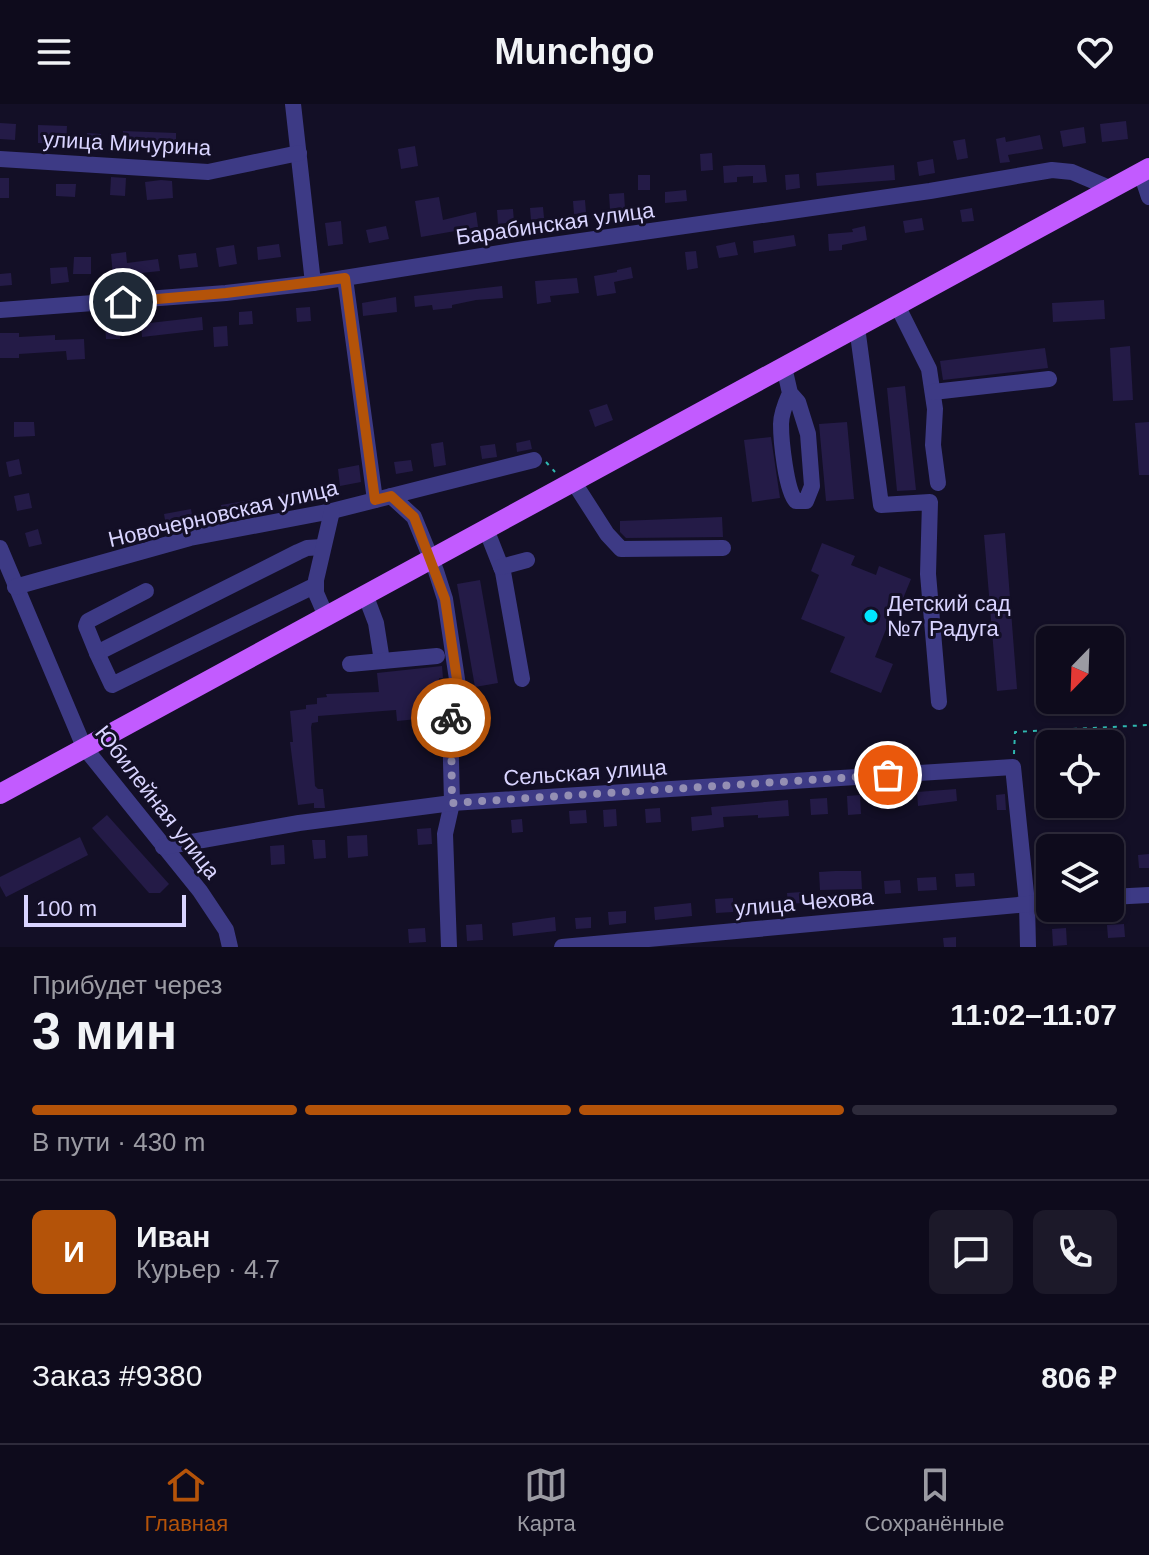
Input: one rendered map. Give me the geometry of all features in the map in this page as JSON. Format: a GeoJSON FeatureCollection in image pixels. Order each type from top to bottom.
{"type":"FeatureCollection","features":[{"type":"Feature","properties":{"kind":"main road"},"geometry":{"type":"LineString","coordinates":[[0,794],[1145,170]]}},
{"type":"Feature","properties":{"kind":"street"},"geometry":{"type":"LineString","coordinates":[[293,104],[313,283]]}},
{"type":"Feature","properties":{"kind":"street","name":"улица Мичурина"},"geometry":{"type":"LineString","coordinates":[[0,159],[208,172],[299,153]]}},
{"type":"Feature","properties":{"kind":"street","name":"Барабинская улица"},"geometry":{"type":"LineString","coordinates":[[0,310],[226,293],[313,283],[1052,170],[1072,172],[1112,189]]}},
{"type":"Feature","properties":{"kind":"street"},"geometry":{"type":"LineString","coordinates":[[1145,170],[1149,197]]}},
{"type":"Feature","properties":{"kind":"street"},"geometry":{"type":"LineString","coordinates":[[345,278],[383,498],[414,517],[445,599],[458,686],[450,720],[452,803],[445,834],[449,947]]}},
{"type":"Feature","properties":{"kind":"street"},"geometry":{"type":"LineString","coordinates":[[897,305],[929,369],[935,409],[933,445],[938,483]]}},
{"type":"Feature","properties":{"kind":"street"},"geometry":{"type":"LineString","coordinates":[[857,327],[881,505],[930,502],[928,574],[939,702]]}},
{"type":"Feature","properties":{"kind":"street"},"geometry":{"type":"LineString","coordinates":[[784,367],[790,393],[798,402],[808,434],[812,486],[806,501],[796,501],[791,495],[788,477],[781,422],[790,393]]}},
{"type":"Feature","properties":{"kind":"street"},"geometry":{"type":"LineString","coordinates":[[933,392],[1049,379]]}},
{"type":"Feature","properties":{"kind":"street","name":"Новочерновская улица"},"geometry":{"type":"LineString","coordinates":[[15,587],[190,538],[332,511],[534,460]]}},
{"type":"Feature","properties":{"kind":"street"},"geometry":{"type":"LineString","coordinates":[[568,484],[621,549],[723,548]]}},
{"type":"Feature","properties":{"kind":"street"},"geometry":{"type":"LineString","coordinates":[[326,616],[316,593],[316,585],[332,511]]}},
{"type":"Feature","properties":{"kind":"street"},"geometry":{"type":"LineString","coordinates":[[486,529],[501,567],[522,679]]}},
{"type":"Feature","properties":{"kind":"street"},"geometry":{"type":"LineString","coordinates":[[97,653],[307,548],[322,547]]}},
{"type":"Feature","properties":{"kind":"street","name":"Юбилейная улица"},"geometry":{"type":"LineString","coordinates":[[0,548],[84,747],[200,891],[226,930],[230,947]]}},
{"type":"Feature","properties":{"kind":"street"},"geometry":{"type":"LineString","coordinates":[[501,567],[527,560]]}},
{"type":"Feature","properties":{"kind":"street"},"geometry":{"type":"LineString","coordinates":[[146,591],[88,621],[86,626],[97,653],[104,688],[316,585]]}},
{"type":"Feature","properties":{"kind":"street"},"geometry":{"type":"LineString","coordinates":[[365,594],[376,623],[382,661]]}},
{"type":"Feature","properties":{"kind":"street"},"geometry":{"type":"LineString","coordinates":[[350,664],[437,656]]}},
{"type":"Feature","properties":{"kind":"street"},"geometry":{"type":"LineString","coordinates":[[1013,767],[1027,903],[1028,947]]}},
{"type":"Feature","properties":{"kind":"street","name":"Сельская улица"},"geometry":{"type":"LineString","coordinates":[[163,847],[299,823],[452,803],[1013,767]]}},
{"type":"Feature","properties":{"kind":"street"},"geometry":{"type":"LineString","coordinates":[[1124,896],[1149,895]]}},
{"type":"Feature","properties":{"kind":"street","name":"улица Чехова"},"geometry":{"type":"LineString","coordinates":[[562,947],[1036,903]]}},
{"type":"Feature","properties":{"kind":"path"},"geometry":{"type":"LineString","coordinates":[[534,460],[547,462],[568,484]]}},
{"type":"Feature","properties":{"kind":"path"},"geometry":{"type":"LineString","coordinates":[[1013,767],[1015,732],[1149,725]]}},
{"type":"Feature","properties":{"kind":"building"},"geometry":{"type":"Polygon","coordinates":[[[1126,121],[1128,139],[1102,142],[1100,124],[1126,121]]]}},
{"type":"Feature","properties":{"kind":"building"},"geometry":{"type":"Polygon","coordinates":[[[0,123],[16,124],[15,140],[0,139],[0,123]]]}},
{"type":"Feature","properties":{"kind":"building"},"geometry":{"type":"Polygon","coordinates":[[[38,125],[67,126],[66,144],[38,143],[38,125]]]}},
{"type":"Feature","properties":{"kind":"building"},"geometry":{"type":"Polygon","coordinates":[[[1084,127],[1086,143],[1063,147],[1060,131],[1084,127]]]}},
{"type":"Feature","properties":{"kind":"building"},"geometry":{"type":"Polygon","coordinates":[[[123,131],[176,133],[176,151],[123,148],[123,131]]]}},
{"type":"Feature","properties":{"kind":"building"},"geometry":{"type":"Polygon","coordinates":[[[87,133],[101,134],[100,147],[87,146],[87,133]]]}},
{"type":"Feature","properties":{"kind":"building"},"geometry":{"type":"Polygon","coordinates":[[[1040,135],[1043,149],[1008,155],[1010,162],[1000,163],[996,139],[1005,137],[1006,142],[1040,135]]]}},
{"type":"Feature","properties":{"kind":"building"},"geometry":{"type":"Polygon","coordinates":[[[965,139],[968,158],[957,160],[953,141],[965,139]]]}},
{"type":"Feature","properties":{"kind":"building"},"geometry":{"type":"Polygon","coordinates":[[[415,146],[418,166],[401,169],[398,149],[415,146]]]}},
{"type":"Feature","properties":{"kind":"building"},"geometry":{"type":"Polygon","coordinates":[[[712,153],[713,170],[701,171],[700,154],[712,153]]]}},
{"type":"Feature","properties":{"kind":"building"},"geometry":{"type":"Polygon","coordinates":[[[933,159],[935,173],[919,176],[917,162],[933,159]]]}},
{"type":"Feature","properties":{"kind":"building"},"geometry":{"type":"Polygon","coordinates":[[[765,165],[767,182],[753,183],[753,176],[737,177],[737,182],[724,183],[723,166],[765,165]]]}},
{"type":"Feature","properties":{"kind":"building"},"geometry":{"type":"Polygon","coordinates":[[[894,165],[895,180],[817,186],[816,173],[894,165]]]}},
{"type":"Feature","properties":{"kind":"building"},"geometry":{"type":"Polygon","coordinates":[[[799,174],[800,188],[786,190],[785,175],[799,174]]]}},
{"type":"Feature","properties":{"kind":"building"},"geometry":{"type":"Polygon","coordinates":[[[638,175],[650,175],[650,190],[638,190],[638,175]]]}},
{"type":"Feature","properties":{"kind":"building"},"geometry":{"type":"Polygon","coordinates":[[[111,177],[126,178],[125,196],[110,195],[111,177]]]}},
{"type":"Feature","properties":{"kind":"building"},"geometry":{"type":"Polygon","coordinates":[[[0,178],[9,178],[9,198],[0,198],[0,178]]]}},
{"type":"Feature","properties":{"kind":"building"},"geometry":{"type":"Polygon","coordinates":[[[172,181],[173,198],[147,200],[145,182],[172,181]]]}},
{"type":"Feature","properties":{"kind":"building"},"geometry":{"type":"Polygon","coordinates":[[[56,184],[76,184],[75,197],[56,196],[56,184]]]}},
{"type":"Feature","properties":{"kind":"building"},"geometry":{"type":"Polygon","coordinates":[[[686,190],[687,201],[665,203],[665,192],[686,190]]]}},
{"type":"Feature","properties":{"kind":"building"},"geometry":{"type":"Polygon","coordinates":[[[624,193],[625,209],[610,210],[609,194],[624,193]]]}},
{"type":"Feature","properties":{"kind":"building"},"geometry":{"type":"Polygon","coordinates":[[[439,197],[443,220],[476,212],[478,227],[421,237],[415,201],[439,197]]]}},
{"type":"Feature","properties":{"kind":"building"},"geometry":{"type":"Polygon","coordinates":[[[585,200],[586,213],[574,214],[573,201],[585,200]]]}},
{"type":"Feature","properties":{"kind":"building"},"geometry":{"type":"Polygon","coordinates":[[[543,207],[544,218],[531,220],[530,208],[543,207]]]}},
{"type":"Feature","properties":{"kind":"building"},"geometry":{"type":"Polygon","coordinates":[[[972,208],[974,221],[962,222],[960,210],[972,208]]]}},
{"type":"Feature","properties":{"kind":"building"},"geometry":{"type":"Polygon","coordinates":[[[513,209],[514,222],[498,224],[497,210],[513,209]]]}},
{"type":"Feature","properties":{"kind":"building"},"geometry":{"type":"Polygon","coordinates":[[[922,218],[924,230],[905,233],[903,221],[922,218]]]}},
{"type":"Feature","properties":{"kind":"building"},"geometry":{"type":"Polygon","coordinates":[[[341,221],[343,244],[328,246],[325,223],[341,221]]]}},
{"type":"Feature","properties":{"kind":"building"},"geometry":{"type":"Polygon","coordinates":[[[386,226],[389,239],[369,243],[366,230],[386,226]]]}},
{"type":"Feature","properties":{"kind":"building"},"geometry":{"type":"Polygon","coordinates":[[[865,226],[867,240],[842,245],[842,250],[829,251],[828,234],[853,232],[852,229],[865,226]]]}},
{"type":"Feature","properties":{"kind":"building"},"geometry":{"type":"Polygon","coordinates":[[[794,235],[796,246],[754,253],[753,241],[794,235]]]}},
{"type":"Feature","properties":{"kind":"building"},"geometry":{"type":"Polygon","coordinates":[[[735,242],[738,255],[719,258],[716,246],[735,242]]]}},
{"type":"Feature","properties":{"kind":"building"},"geometry":{"type":"Polygon","coordinates":[[[279,244],[281,257],[258,260],[257,247],[279,244]]]}},
{"type":"Feature","properties":{"kind":"building"},"geometry":{"type":"Polygon","coordinates":[[[234,245],[237,264],[219,267],[216,248],[234,245]]]}},
{"type":"Feature","properties":{"kind":"building"},"geometry":{"type":"Polygon","coordinates":[[[696,251],[698,268],[687,270],[685,252],[696,251]]]}},
{"type":"Feature","properties":{"kind":"building"},"geometry":{"type":"Polygon","coordinates":[[[126,252],[127,263],[158,259],[160,271],[113,276],[111,254],[126,252]]]}},
{"type":"Feature","properties":{"kind":"building"},"geometry":{"type":"Polygon","coordinates":[[[196,253],[198,267],[180,269],[178,255],[196,253]]]}},
{"type":"Feature","properties":{"kind":"building"},"geometry":{"type":"Polygon","coordinates":[[[74,257],[91,257],[91,274],[73,274],[74,257]]]}},
{"type":"Feature","properties":{"kind":"building"},"geometry":{"type":"Polygon","coordinates":[[[67,267],[69,282],[51,284],[50,268],[67,267]]]}},
{"type":"Feature","properties":{"kind":"building"},"geometry":{"type":"Polygon","coordinates":[[[631,267],[633,278],[614,282],[616,293],[597,296],[594,276],[631,267]]]}},
{"type":"Feature","properties":{"kind":"building"},"geometry":{"type":"Polygon","coordinates":[[[11,273],[12,285],[0,286],[0,274],[11,273]]]}},
{"type":"Feature","properties":{"kind":"building"},"geometry":{"type":"Polygon","coordinates":[[[577,278],[579,293],[550,296],[551,302],[537,304],[535,281],[577,278]]]}},
{"type":"Feature","properties":{"kind":"building"},"geometry":{"type":"Polygon","coordinates":[[[502,286],[503,298],[476,300],[433,310],[432,305],[415,307],[414,296],[502,286]]]}},
{"type":"Feature","properties":{"kind":"building"},"geometry":{"type":"Polygon","coordinates":[[[396,297],[397,312],[363,316],[362,303],[396,297]]]}},
{"type":"Feature","properties":{"kind":"building"},"geometry":{"type":"Polygon","coordinates":[[[1104,300],[1105,319],[1053,322],[1052,303],[1104,300]]]}},
{"type":"Feature","properties":{"kind":"building"},"geometry":{"type":"Polygon","coordinates":[[[310,307],[311,321],[297,322],[296,308],[310,307]]]}},
{"type":"Feature","properties":{"kind":"building"},"geometry":{"type":"Polygon","coordinates":[[[252,311],[253,324],[239,325],[239,312],[252,311]]]}},
{"type":"Feature","properties":{"kind":"building"},"geometry":{"type":"Polygon","coordinates":[[[202,317],[203,330],[142,337],[141,324],[202,317]]]}},
{"type":"Feature","properties":{"kind":"building"},"geometry":{"type":"Polygon","coordinates":[[[105,326],[120,326],[120,339],[106,339],[105,326]]]}},
{"type":"Feature","properties":{"kind":"building"},"geometry":{"type":"Polygon","coordinates":[[[227,326],[228,346],[214,347],[213,327],[227,326]]]}},
{"type":"Feature","properties":{"kind":"building"},"geometry":{"type":"Polygon","coordinates":[[[0,333],[19,333],[19,337],[55,335],[55,340],[84,339],[85,359],[67,360],[66,351],[0,358],[0,333]]]}},
{"type":"Feature","properties":{"kind":"building"},"geometry":{"type":"Polygon","coordinates":[[[1130,346],[1133,400],[1113,401],[1110,348],[1130,346]]]}},
{"type":"Feature","properties":{"kind":"building"},"geometry":{"type":"Polygon","coordinates":[[[1045,348],[1048,368],[943,380],[940,361],[1045,348]]]}},
{"type":"Feature","properties":{"kind":"building"},"geometry":{"type":"Polygon","coordinates":[[[905,386],[916,490],[897,491],[887,388],[905,386]]]}},
{"type":"Feature","properties":{"kind":"building"},"geometry":{"type":"Polygon","coordinates":[[[607,404],[613,420],[595,427],[589,410],[607,404]]]}},
{"type":"Feature","properties":{"kind":"building"},"geometry":{"type":"Polygon","coordinates":[[[14,422],[34,422],[35,436],[14,437],[14,422]]]}},
{"type":"Feature","properties":{"kind":"building"},"geometry":{"type":"Polygon","coordinates":[[[847,422],[854,499],[826,501],[819,424],[847,422]]]}},
{"type":"Feature","properties":{"kind":"building"},"geometry":{"type":"Polygon","coordinates":[[[1149,422],[1149,475],[1139,475],[1135,423],[1149,422]]]}},
{"type":"Feature","properties":{"kind":"building"},"geometry":{"type":"Polygon","coordinates":[[[771,437],[780,498],[752,502],[744,440],[771,437]]]}},
{"type":"Feature","properties":{"kind":"building"},"geometry":{"type":"Polygon","coordinates":[[[530,440],[532,449],[517,452],[516,443],[530,440]]]}},
{"type":"Feature","properties":{"kind":"building"},"geometry":{"type":"Polygon","coordinates":[[[443,442],[446,465],[434,467],[431,444],[443,442]]]}},
{"type":"Feature","properties":{"kind":"building"},"geometry":{"type":"Polygon","coordinates":[[[495,444],[497,457],[482,459],[480,446],[495,444]]]}},
{"type":"Feature","properties":{"kind":"building"},"geometry":{"type":"Polygon","coordinates":[[[19,459],[22,474],[9,477],[6,462],[19,459]]]}},
{"type":"Feature","properties":{"kind":"building"},"geometry":{"type":"Polygon","coordinates":[[[411,460],[413,471],[396,474],[394,462],[411,460]]]}},
{"type":"Feature","properties":{"kind":"building"},"geometry":{"type":"Polygon","coordinates":[[[359,465],[361,482],[340,486],[338,469],[359,465]]]}},
{"type":"Feature","properties":{"kind":"building"},"geometry":{"type":"Polygon","coordinates":[[[306,489],[308,502],[282,507],[280,494],[306,489]]]}},
{"type":"Feature","properties":{"kind":"building"},"geometry":{"type":"Polygon","coordinates":[[[29,493],[32,508],[17,511],[14,496],[29,493]]]}},
{"type":"Feature","properties":{"kind":"building"},"geometry":{"type":"Polygon","coordinates":[[[251,500],[254,515],[224,520],[221,505],[251,500]]]}},
{"type":"Feature","properties":{"kind":"building"},"geometry":{"type":"Polygon","coordinates":[[[191,509],[194,526],[167,531],[164,514],[191,509]]]}},
{"type":"Feature","properties":{"kind":"building"},"geometry":{"type":"Polygon","coordinates":[[[722,517],[723,537],[626,538],[620,532],[620,521],[722,517]]]}},
{"type":"Feature","properties":{"kind":"building"},"geometry":{"type":"Polygon","coordinates":[[[38,529],[42,544],[29,547],[25,533],[38,529]]]}},
{"type":"Feature","properties":{"kind":"building"},"geometry":{"type":"Polygon","coordinates":[[[1005,533],[1017,689],[997,691],[984,535],[1005,533]]]}},
{"type":"Feature","properties":{"kind":"building","name":"Детский сад №7 Радуга"},"geometry":{"type":"Polygon","coordinates":[[[822,543],[855,556],[851,565],[876,575],[879,566],[911,579],[900,606],[896,604],[875,657],[893,664],[881,693],[830,672],[845,637],[801,619],[819,575],[811,571],[822,543]]]}},
{"type":"Feature","properties":{"kind":"building"},"geometry":{"type":"Polygon","coordinates":[[[480,580],[498,683],[475,687],[457,584],[480,580]]]}},
{"type":"Feature","properties":{"kind":"building"},"geometry":{"type":"Polygon","coordinates":[[[442,666],[439,717],[397,721],[396,710],[318,716],[318,722],[312,723],[311,727],[315,786],[323,789],[325,808],[314,808],[314,803],[298,805],[290,742],[293,742],[290,711],[317,704],[317,698],[327,697],[326,694],[379,692],[377,673],[442,666]]]}},
{"type":"Feature","properties":{"kind":"building"},"geometry":{"type":"Polygon","coordinates":[[[469,715],[472,740],[463,742],[462,716],[469,715]]]}},
{"type":"Feature","properties":{"kind":"building"},"geometry":{"type":"Polygon","coordinates":[[[956,789],[957,801],[918,806],[917,792],[956,789]]]}},
{"type":"Feature","properties":{"kind":"building"},"geometry":{"type":"Polygon","coordinates":[[[897,793],[898,807],[882,808],[882,794],[897,793]]]}},
{"type":"Feature","properties":{"kind":"building"},"geometry":{"type":"Polygon","coordinates":[[[1005,794],[1006,810],[997,810],[996,795],[1005,794]]]}},
{"type":"Feature","properties":{"kind":"building"},"geometry":{"type":"Polygon","coordinates":[[[860,795],[861,814],[848,815],[847,796],[860,795]]]}},
{"type":"Feature","properties":{"kind":"building"},"geometry":{"type":"Polygon","coordinates":[[[827,798],[828,814],[811,815],[810,799],[827,798]]]}},
{"type":"Feature","properties":{"kind":"building"},"geometry":{"type":"Polygon","coordinates":[[[788,800],[789,816],[723,817],[724,827],[692,831],[691,817],[712,815],[711,807],[788,800]]]}},
{"type":"Feature","properties":{"kind":"building"},"geometry":{"type":"Polygon","coordinates":[[[660,808],[661,822],[646,823],[645,809],[660,808]]]}},
{"type":"Feature","properties":{"kind":"building"},"geometry":{"type":"Polygon","coordinates":[[[616,809],[617,826],[604,827],[603,810],[616,809]]]}},
{"type":"Feature","properties":{"kind":"building"},"geometry":{"type":"Polygon","coordinates":[[[586,810],[587,823],[570,824],[569,811],[586,810]]]}},
{"type":"Feature","properties":{"kind":"building"},"geometry":{"type":"Polygon","coordinates":[[[107,815],[169,884],[160,893],[149,893],[92,828],[107,815]]]}},
{"type":"Feature","properties":{"kind":"building"},"geometry":{"type":"Polygon","coordinates":[[[522,819],[523,832],[512,833],[511,820],[522,819]]]}},
{"type":"Feature","properties":{"kind":"building"},"geometry":{"type":"Polygon","coordinates":[[[431,828],[432,844],[418,845],[417,829],[431,828]]]}},
{"type":"Feature","properties":{"kind":"building"},"geometry":{"type":"Polygon","coordinates":[[[367,835],[368,856],[348,858],[347,836],[367,835]]]}},
{"type":"Feature","properties":{"kind":"building"},"geometry":{"type":"Polygon","coordinates":[[[80,837],[88,855],[6,897],[0,886],[0,877],[80,837]]]}},
{"type":"Feature","properties":{"kind":"building"},"geometry":{"type":"Polygon","coordinates":[[[312,840],[325,840],[326,858],[314,859],[312,840]]]}},
{"type":"Feature","properties":{"kind":"building"},"geometry":{"type":"Polygon","coordinates":[[[284,845],[285,864],[271,865],[270,846],[284,845]]]}},
{"type":"Feature","properties":{"kind":"building"},"geometry":{"type":"Polygon","coordinates":[[[1149,854],[1149,868],[1139,868],[1138,855],[1149,854]]]}},
{"type":"Feature","properties":{"kind":"building"},"geometry":{"type":"Polygon","coordinates":[[[861,871],[862,889],[820,890],[819,872],[861,871]]]}},
{"type":"Feature","properties":{"kind":"building"},"geometry":{"type":"Polygon","coordinates":[[[974,873],[975,886],[956,887],[955,874],[974,873]]]}},
{"type":"Feature","properties":{"kind":"building"},"geometry":{"type":"Polygon","coordinates":[[[936,877],[937,890],[918,891],[917,878],[936,877]]]}},
{"type":"Feature","properties":{"kind":"building"},"geometry":{"type":"Polygon","coordinates":[[[900,880],[901,893],[885,894],[884,881],[900,880]]]}},
{"type":"Feature","properties":{"kind":"building"},"geometry":{"type":"Polygon","coordinates":[[[802,892],[803,903],[788,904],[787,893],[802,892]]]}},
{"type":"Feature","properties":{"kind":"building"},"geometry":{"type":"Polygon","coordinates":[[[733,898],[733,912],[716,913],[715,899],[733,898]]]}},
{"type":"Feature","properties":{"kind":"building"},"geometry":{"type":"Polygon","coordinates":[[[691,903],[692,916],[655,920],[654,907],[691,903]]]}},
{"type":"Feature","properties":{"kind":"building"},"geometry":{"type":"Polygon","coordinates":[[[626,911],[626,923],[609,925],[608,912],[626,911]]]}},
{"type":"Feature","properties":{"kind":"building"},"geometry":{"type":"Polygon","coordinates":[[[555,917],[556,931],[513,936],[512,923],[555,917]]]}},
{"type":"Feature","properties":{"kind":"building"},"geometry":{"type":"Polygon","coordinates":[[[591,917],[591,928],[576,929],[575,918],[591,917]]]}},
{"type":"Feature","properties":{"kind":"building"},"geometry":{"type":"Polygon","coordinates":[[[482,924],[483,940],[467,941],[466,925],[482,924]]]}},
{"type":"Feature","properties":{"kind":"building"},"geometry":{"type":"Polygon","coordinates":[[[1124,924],[1125,937],[1108,938],[1107,925],[1124,924]]]}},
{"type":"Feature","properties":{"kind":"building"},"geometry":{"type":"Polygon","coordinates":[[[425,928],[426,942],[409,943],[408,929],[425,928]]]}},
{"type":"Feature","properties":{"kind":"building"},"geometry":{"type":"Polygon","coordinates":[[[1066,928],[1067,945],[1053,946],[1052,929],[1066,928]]]}},
{"type":"Feature","properties":{"kind":"building"},"geometry":{"type":"Polygon","coordinates":[[[956,937],[956,947],[944,947],[943,938],[956,937]]]}},
{"type":"Feature","properties":{"kind":"way so far"},"geometry":{"type":"LineString","coordinates":[[451,718],[452,803],[888,775]]}},
{"type":"Feature","properties":{"kind":"place","name":"Детский сад №7 Радуга"},"geometry":{"type":"Point","coordinates":[871,616]}},
{"type":"Feature","properties":{"kind":"route"},"geometry":{"type":"LineString","coordinates":[[123,302],[345,278],[375,500],[391,496],[404,505],[414,517],[436,571],[445,599],[458,686],[451,718]]}}]}
